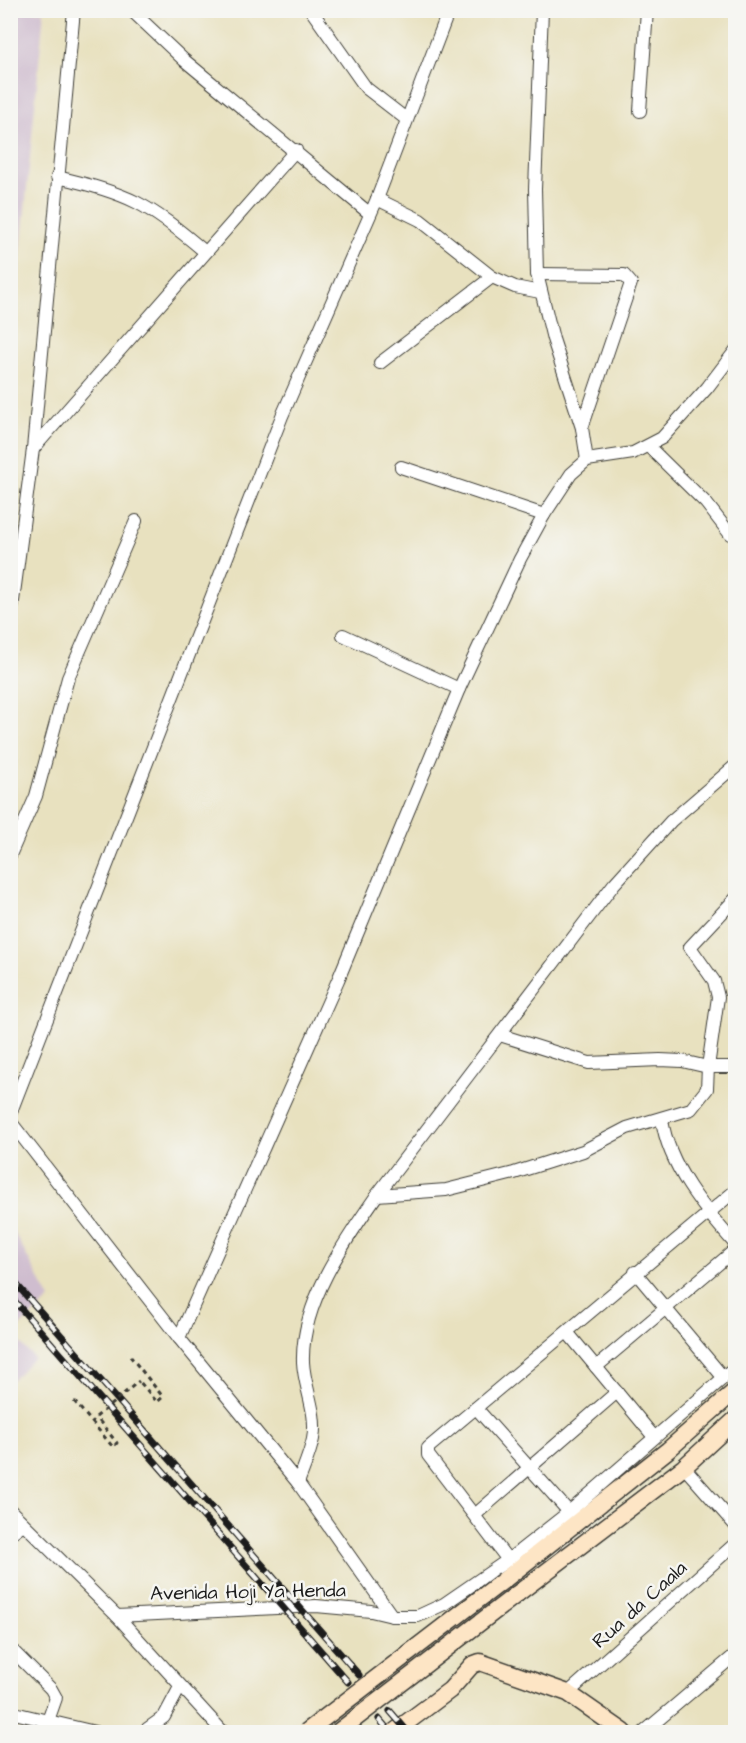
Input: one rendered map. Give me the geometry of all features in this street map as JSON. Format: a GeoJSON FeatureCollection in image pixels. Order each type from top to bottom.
{"type":"FeatureCollection","features":[{"type":"Feature","properties":{"kind":"main road"},"geometry":{"type":"LineString","coordinates":[[306,1732],[668,1450],[735,1390]]}},
{"type":"Feature","properties":{"kind":"main road"},"geometry":{"type":"LineString","coordinates":[[338,1732],[684,1467],[735,1419]]}},
{"type":"Feature","properties":{"kind":"main road"},"geometry":{"type":"LineString","coordinates":[[394,1732],[450,1690],[472,1665],[480,1662],[568,1693],[624,1732]]}},
{"type":"Feature","properties":{"kind":"street"},"geometry":{"type":"LineString","coordinates":[[10,624],[33,449],[74,10]]}},
{"type":"Feature","properties":{"kind":"street"},"geometry":{"type":"LineString","coordinates":[[131,10],[184,60],[296,150],[369,213]]}},
{"type":"Feature","properties":{"kind":"street"},"geometry":{"type":"LineString","coordinates":[[311,10],[366,88],[406,118]]}},
{"type":"Feature","properties":{"kind":"street"},"geometry":{"type":"LineString","coordinates":[[10,1114],[282,416],[377,199],[449,10]]}},
{"type":"Feature","properties":{"kind":"street"},"geometry":{"type":"LineString","coordinates":[[542,10],[535,189],[537,274],[540,292],[582,428],[587,460]]}},
{"type":"Feature","properties":{"kind":"street"},"geometry":{"type":"LineString","coordinates":[[640,111],[647,10]]}},
{"type":"Feature","properties":{"kind":"street"},"geometry":{"type":"LineString","coordinates":[[33,449],[204,251],[296,150]]}},
{"type":"Feature","properties":{"kind":"street"},"geometry":{"type":"LineString","coordinates":[[57,177],[116,191],[138,201],[162,215],[204,251]]}},
{"type":"Feature","properties":{"kind":"street"},"geometry":{"type":"LineString","coordinates":[[377,199],[420,220],[492,277],[515,287],[540,292]]}},
{"type":"Feature","properties":{"kind":"street"},"geometry":{"type":"LineString","coordinates":[[537,274],[624,275],[630,279],[631,283],[582,428]]}},
{"type":"Feature","properties":{"kind":"street"},"geometry":{"type":"LineString","coordinates":[[380,363],[492,277]]}},
{"type":"Feature","properties":{"kind":"street"},"geometry":{"type":"LineString","coordinates":[[179,1338],[338,980],[459,689],[520,559],[544,515],[571,474],[587,460],[615,458],[649,447],[685,414],[735,350]]}},
{"type":"Feature","properties":{"kind":"street"},"geometry":{"type":"LineString","coordinates":[[649,447],[701,498],[730,534]]}},
{"type":"Feature","properties":{"kind":"street"},"geometry":{"type":"LineString","coordinates":[[401,467],[544,515]]}},
{"type":"Feature","properties":{"kind":"street"},"geometry":{"type":"LineString","coordinates":[[10,855],[36,796],[68,678],[136,521]]}},
{"type":"Feature","properties":{"kind":"street"},"geometry":{"type":"LineString","coordinates":[[343,635],[459,689]]}},
{"type":"Feature","properties":{"kind":"street"},"geometry":{"type":"LineString","coordinates":[[298,1483],[313,1439],[314,1422],[303,1363],[308,1320],[341,1246],[376,1195],[576,933],[644,849],[684,808],[735,765]]}},
{"type":"Feature","properties":{"kind":"street"},"geometry":{"type":"LineString","coordinates":[[376,1195],[446,1190],[514,1173],[583,1151],[627,1128],[683,1113],[696,1104],[707,1089],[718,997],[714,981],[690,947],[735,898]]}},
{"type":"Feature","properties":{"kind":"street"},"geometry":{"type":"LineString","coordinates":[[500,1035],[589,1064],[660,1060],[682,1061],[708,1067],[735,1067]]}},
{"type":"Feature","properties":{"kind":"street"},"geometry":{"type":"LineString","coordinates":[[596,1367],[735,1247],[707,1212],[667,1144],[662,1119]]}},
{"type":"Feature","properties":{"kind":"street"},"geometry":{"type":"LineString","coordinates":[[10,1121],[179,1338],[298,1483],[392,1617]]}},
{"type":"Feature","properties":{"kind":"street"},"geometry":{"type":"LineString","coordinates":[[508,1560],[476,1514],[427,1452],[431,1445],[735,1190]]}},
{"type":"Feature","properties":{"kind":"street"},"geometry":{"type":"LineString","coordinates":[[635,1272],[723,1377]]}},
{"type":"Feature","properties":{"kind":"street"},"geometry":{"type":"LineString","coordinates":[[567,1332],[654,1437]]}},
{"type":"Feature","properties":{"kind":"street","name":"Avenida Hoji Ya Henda"},"geometry":{"type":"LineString","coordinates":[[117,1616],[316,1606],[371,1611],[392,1617],[418,1616],[444,1604],[508,1560],[569,1512],[735,1367]]}},
{"type":"Feature","properties":{"kind":"street"},"geometry":{"type":"LineString","coordinates":[[476,1514],[617,1392]]}},
{"type":"Feature","properties":{"kind":"street"},"geometry":{"type":"LineString","coordinates":[[477,1408],[569,1512]]}},
{"type":"Feature","properties":{"kind":"street"},"geometry":{"type":"LineString","coordinates":[[684,1467],[735,1526]]}},
{"type":"Feature","properties":{"kind":"street"},"geometry":{"type":"LineString","coordinates":[[10,1510],[117,1616],[180,1688],[223,1732]]}},
{"type":"Feature","properties":{"kind":"street"},"geometry":{"type":"LineString","coordinates":[[10,1534],[23,1524]]}},
{"type":"Feature","properties":{"kind":"street","name":"Rua da Caala"},"geometry":{"type":"LineString","coordinates":[[568,1693],[735,1544]]}},
{"type":"Feature","properties":{"kind":"street"},"geometry":{"type":"LineString","coordinates":[[10,1648],[51,1689],[56,1698],[46,1727]]}},
{"type":"Feature","properties":{"kind":"street"},"geometry":{"type":"LineString","coordinates":[[644,1732],[735,1654]]}},
{"type":"Feature","properties":{"kind":"street"},"geometry":{"type":"LineString","coordinates":[[143,1732],[164,1717],[180,1688]]}},
{"type":"Feature","properties":{"kind":"street"},"geometry":{"type":"LineString","coordinates":[[10,1712],[46,1727],[95,1732]]}},
{"type":"Feature","properties":{"kind":"path"},"geometry":{"type":"LineString","coordinates":[[74,1401],[113,1446],[117,1443],[96,1417],[139,1381],[157,1402],[164,1397],[130,1356]]}},
{"type":"Feature","properties":{"kind":"shaded area"},"geometry":{"type":"Polygon","coordinates":[[[10,11],[44,11],[11,355],[10,11]]]}},
{"type":"Feature","properties":{"kind":"shaded area"},"geometry":{"type":"Polygon","coordinates":[[[10,1225],[50,1299],[12,1334],[34,1358],[11,1381],[10,1225]]]}},
{"type":"Feature","properties":{"kind":"railway"},"geometry":{"type":"LineString","coordinates":[[10,1277],[359,1675]]}},
{"type":"Feature","properties":{"kind":"railway"},"geometry":{"type":"LineString","coordinates":[[10,1296],[348,1682]]}},
{"type":"Feature","properties":{"kind":"railway"},"geometry":{"type":"LineString","coordinates":[[390,1711],[408,1732]]}},
{"type":"Feature","properties":{"kind":"railway"},"geometry":{"type":"LineString","coordinates":[[379,1719],[390,1732]]}}]}
